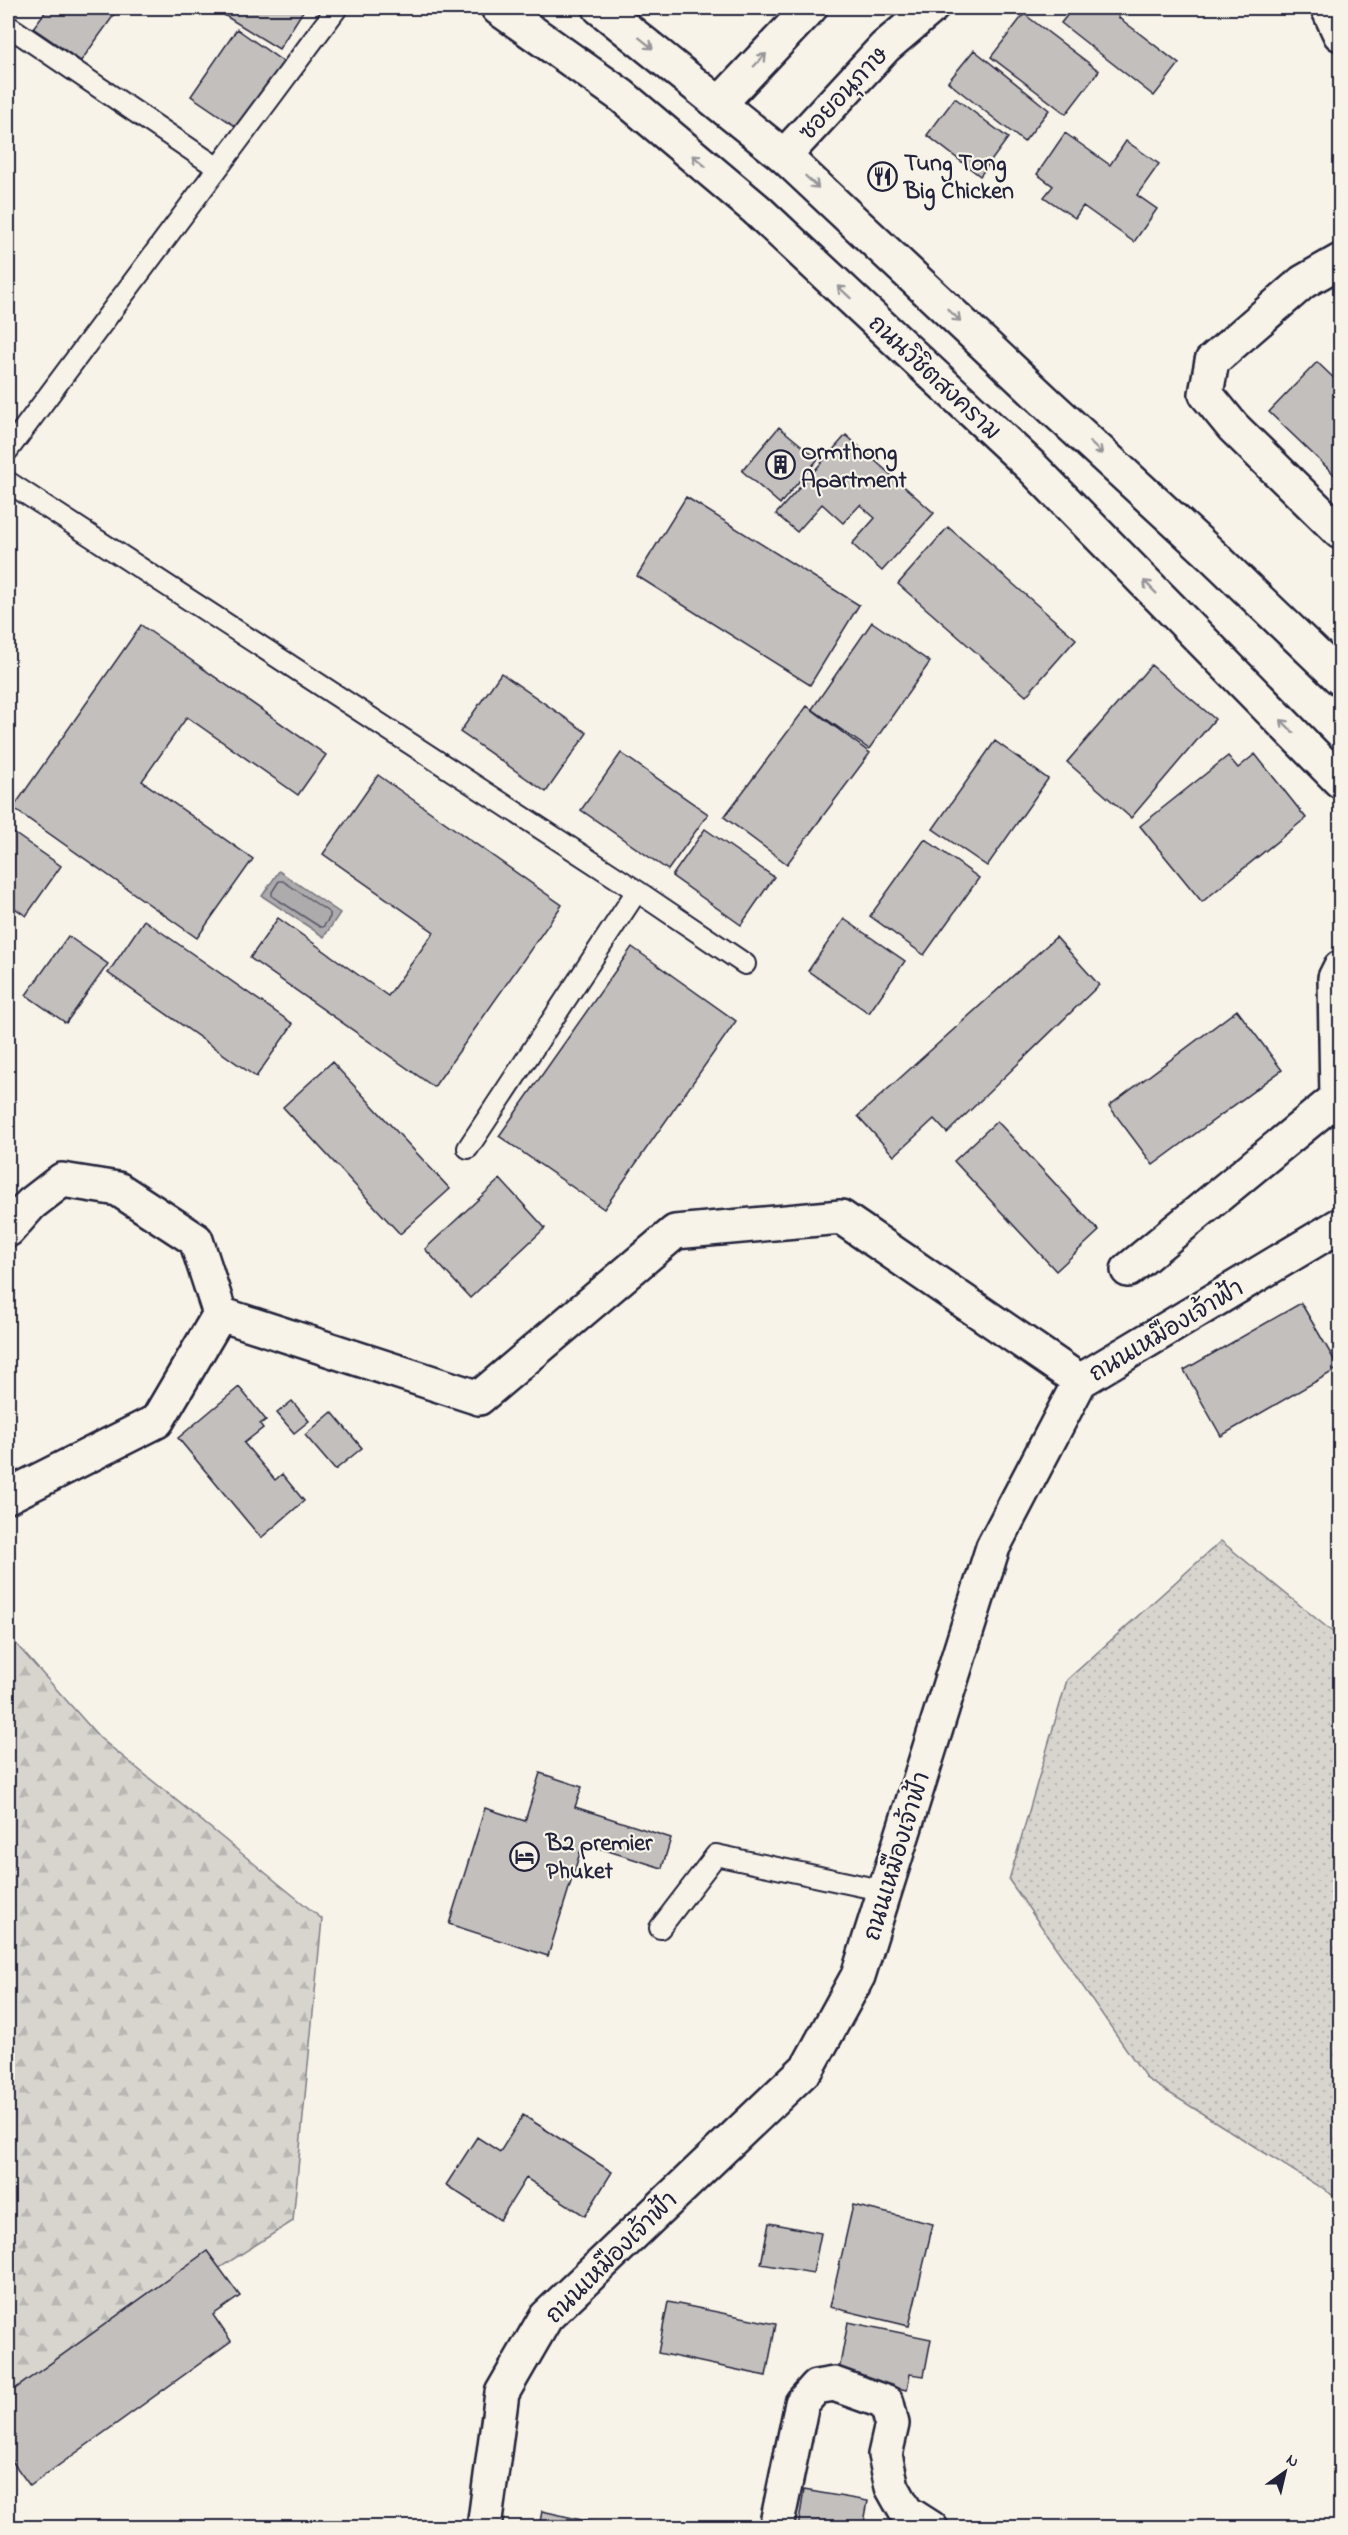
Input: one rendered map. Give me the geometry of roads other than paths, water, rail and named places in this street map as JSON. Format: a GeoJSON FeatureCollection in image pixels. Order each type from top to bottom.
{"type":"FeatureCollection","features":[{"type":"Feature","properties":{"kind":"street","name":"ถนนวิชิตสงคราม"},"geometry":{"type":"LineString","coordinates":[[498,8],[622,96],[756,209],[1030,466],[1341,781]]}},
{"type":"Feature","properties":{"kind":"street"},"geometry":{"type":"LineString","coordinates":[[600,8],[784,156],[1049,405],[1212,554],[1341,678]]}},
{"type":"Feature","properties":{"kind":"street"},"geometry":{"type":"LineString","coordinates":[[720,103],[810,8]]}},
{"type":"Feature","properties":{"kind":"street","name":"ซอยอนุภาษ"},"geometry":{"type":"LineString","coordinates":[[784,156],[885,47],[931,8]]}},
{"type":"Feature","properties":{"kind":"street"},"geometry":{"type":"LineString","coordinates":[[1328,8],[1341,34]]}},
{"type":"Feature","properties":{"kind":"street"},"geometry":{"type":"LineString","coordinates":[[1341,261],[1303,282],[1212,361],[1206,394],[1233,427],[1341,532]]}},
{"type":"Feature","properties":{"kind":"street"},"geometry":{"type":"LineString","coordinates":[[1128,1270],[1337,1098],[1335,978],[1341,968]]}},
{"type":"Feature","properties":{"kind":"street"},"geometry":{"type":"LineString","coordinates":[[8,1230],[31,1204],[62,1180],[118,1190],[196,1240],[220,1314],[157,1420],[8,1496]]}},
{"type":"Feature","properties":{"kind":"street"},"geometry":{"type":"LineString","coordinates":[[220,1314],[479,1398],[675,1232],[841,1218],[1080,1381]]}},
{"type":"Feature","properties":{"kind":"street","name":"ถนนเหมืองเจ้าฟ้า"},"geometry":{"type":"LineString","coordinates":[[484,2528],[502,2393],[546,2317],[808,2067],[858,1976],[993,1547],[1080,1381],[1341,1225]]}},
{"type":"Feature","properties":{"kind":"street"},"geometry":{"type":"LineString","coordinates":[[776,2528],[802,2403],[816,2387],[834,2384],[887,2403],[892,2424],[885,2455],[892,2487],[906,2512],[931,2528]]}},
{"type":"Feature","properties":{"kind":"lane"},"geometry":{"type":"LineString","coordinates":[[8,450],[338,8]]}},
{"type":"Feature","properties":{"kind":"lane"},"geometry":{"type":"LineString","coordinates":[[10,27],[218,168]]}},
{"type":"Feature","properties":{"kind":"lane"},"geometry":{"type":"LineString","coordinates":[[8,482],[637,891],[745,964]]}},
{"type":"Feature","properties":{"kind":"lane"},"geometry":{"type":"LineString","coordinates":[[468,1148],[637,891]]}},
{"type":"Feature","properties":{"kind":"lane"},"geometry":{"type":"LineString","coordinates":[[660,1928],[716,1855],[885,1891]]}},
{"type":"Feature","properties":{"kind":"water"},"geometry":{"type":"Polygon","coordinates":[[[279,871],[340,913],[324,937],[262,896],[279,871]]]}},
{"type":"Feature","properties":{"kind":"place","name":"Tung Tong Big Chicken"},"geometry":{"type":"Point","coordinates":[883,176]}},
{"type":"Feature","properties":{"kind":"place","name":"Ormthong Apartment"},"geometry":{"type":"Point","coordinates":[780,465]}},
{"type":"Feature","properties":{"kind":"place","name":"B2 premier Phuket"},"geometry":{"type":"Point","coordinates":[525,1856]}}]}
